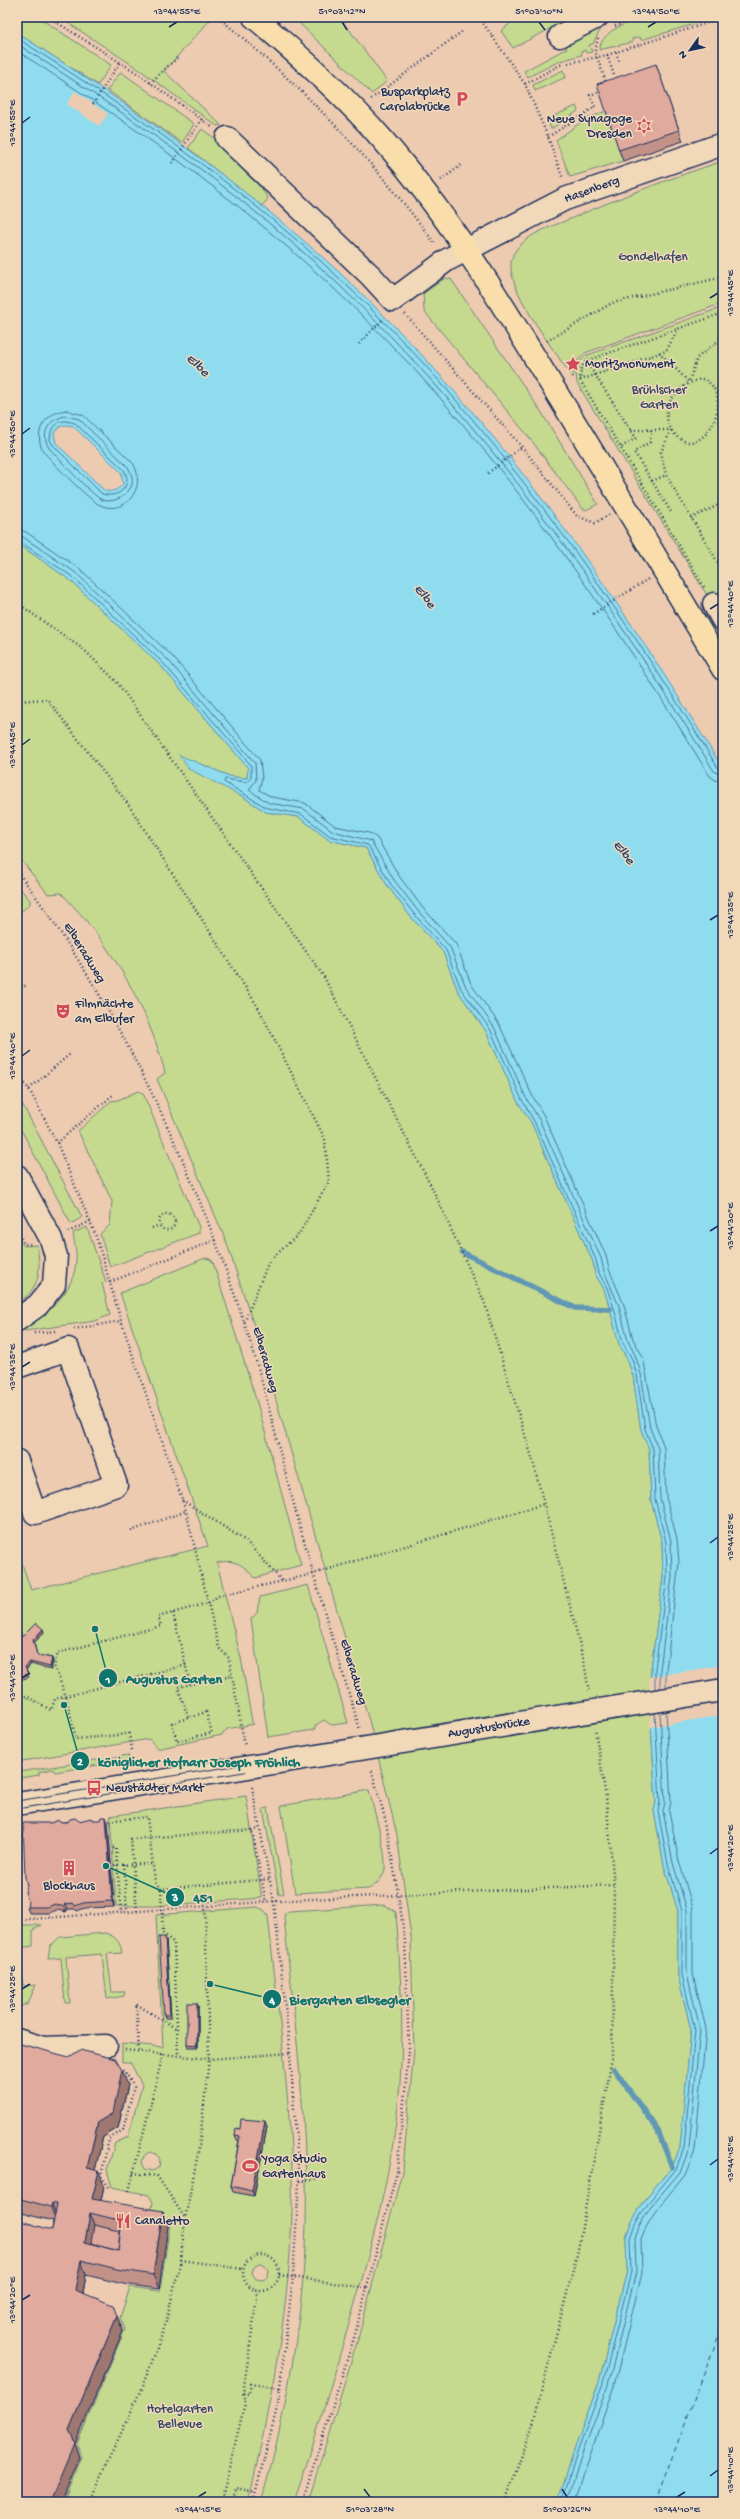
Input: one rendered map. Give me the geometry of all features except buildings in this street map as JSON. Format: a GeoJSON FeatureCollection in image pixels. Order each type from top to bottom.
{"type":"FeatureCollection","features":[{"type":"Feature","properties":{"kind":"main road"},"geometry":{"type":"LineString","coordinates":[[254,17],[322,76],[384,141],[467,250],[570,414],[723,669]]}},
{"type":"Feature","properties":{"kind":"street"},"geometry":{"type":"LineString","coordinates":[[560,36],[604,26]]}},
{"type":"Feature","properties":{"kind":"street"},"geometry":{"type":"LineString","coordinates":[[227,138],[371,276],[395,302]]}},
{"type":"Feature","properties":{"kind":"street","name":"Hasenberg"},"geometry":{"type":"LineString","coordinates":[[395,302],[447,260],[565,199],[723,144]]}},
{"type":"Feature","properties":{"kind":"street"},"geometry":{"type":"LineString","coordinates":[[17,1176],[51,1238],[56,1256],[54,1285],[38,1305],[17,1320]]}},
{"type":"Feature","properties":{"kind":"street"},"geometry":{"type":"LineString","coordinates":[[17,1367],[68,1349],[116,1485],[35,1513],[17,1461]]}},
{"type":"Feature","properties":{"kind":"street","name":"Augustusbrücke"},"geometry":{"type":"LineString","coordinates":[[250,1757],[723,1690]]}},
{"type":"Feature","properties":{"kind":"street"},"geometry":{"type":"LineString","coordinates":[[17,1804],[250,1757]]}},
{"type":"Feature","properties":{"kind":"street"},"geometry":{"type":"LineString","coordinates":[[17,2040],[43,2048],[112,2048]]}},
{"type":"Feature","properties":{"kind":"path"},"geometry":{"type":"LineString","coordinates":[[48,17],[120,62],[227,138]]}},
{"type":"Feature","properties":{"kind":"path"},"geometry":{"type":"LineString","coordinates":[[218,17],[260,52],[337,125],[406,204],[447,260]]}},
{"type":"Feature","properties":{"kind":"path"},"geometry":{"type":"LineString","coordinates":[[479,17],[524,84],[548,137],[565,185]]}},
{"type":"Feature","properties":{"kind":"path"},"geometry":{"type":"LineString","coordinates":[[548,137],[595,107],[590,95],[608,89],[595,51],[604,26],[636,17]]}},
{"type":"Feature","properties":{"kind":"path"},"geometry":{"type":"LineString","coordinates":[[524,84],[560,65],[607,55],[723,18]]}},
{"type":"Feature","properties":{"kind":"path"},"geometry":{"type":"LineString","coordinates":[[369,100],[464,30]]}},
{"type":"Feature","properties":{"kind":"path"},"geometry":{"type":"LineString","coordinates":[[616,52],[619,61]]}},
{"type":"Feature","properties":{"kind":"path"},"geometry":{"type":"LineString","coordinates":[[607,55],[617,86]]}},
{"type":"Feature","properties":{"kind":"path"},"geometry":{"type":"LineString","coordinates":[[150,83],[177,58]]}},
{"type":"Feature","properties":{"kind":"path"},"geometry":{"type":"LineString","coordinates":[[93,104],[120,62]]}},
{"type":"Feature","properties":{"kind":"path"},"geometry":{"type":"LineString","coordinates":[[172,164],[202,119]]}},
{"type":"Feature","properties":{"kind":"path"},"geometry":{"type":"LineString","coordinates":[[441,181],[463,164]]}},
{"type":"Feature","properties":{"kind":"path"},"geometry":{"type":"LineString","coordinates":[[544,342],[612,303],[723,277]]}},
{"type":"Feature","properties":{"kind":"path"},"geometry":{"type":"LineString","coordinates":[[359,344],[395,302],[522,447],[577,516],[595,523],[610,514]]}},
{"type":"Feature","properties":{"kind":"path"},"geometry":{"type":"LineString","coordinates":[[719,612],[580,380],[581,368],[586,361],[723,313]]}},
{"type":"Feature","properties":{"kind":"path"},"geometry":{"type":"LineString","coordinates":[[580,380],[659,352],[666,351],[678,329]]}},
{"type":"Feature","properties":{"kind":"path"},"geometry":{"type":"LineString","coordinates":[[689,382],[697,358],[723,337]]}},
{"type":"Feature","properties":{"kind":"path"},"geometry":{"type":"LineString","coordinates":[[659,352],[689,382]]}},
{"type":"Feature","properties":{"kind":"path"},"geometry":{"type":"LineString","coordinates":[[586,361],[636,438],[620,448]]}},
{"type":"Feature","properties":{"kind":"path"},"geometry":{"type":"LineString","coordinates":[[702,379],[712,383],[720,397],[721,406],[718,422],[709,434],[697,440],[681,441],[671,430],[668,424],[669,404],[674,393],[689,382],[702,379]]}},
{"type":"Feature","properties":{"kind":"path"},"geometry":{"type":"LineString","coordinates":[[718,422],[723,424]]}},
{"type":"Feature","properties":{"kind":"path"},"geometry":{"type":"LineString","coordinates":[[631,430],[671,430]]}},
{"type":"Feature","properties":{"kind":"path"},"geometry":{"type":"LineString","coordinates":[[651,430],[650,442],[634,452],[671,512]]}},
{"type":"Feature","properties":{"kind":"path"},"geometry":{"type":"LineString","coordinates":[[671,430],[661,452],[666,475],[723,571]]}},
{"type":"Feature","properties":{"kind":"path"},"geometry":{"type":"LineString","coordinates":[[488,473],[522,447]]}},
{"type":"Feature","properties":{"kind":"path"},"geometry":{"type":"LineString","coordinates":[[652,481],[666,475]]}},
{"type":"Feature","properties":{"kind":"path"},"geometry":{"type":"LineString","coordinates":[[691,518],[723,503]]}},
{"type":"Feature","properties":{"kind":"path"},"geometry":{"type":"LineString","coordinates":[[592,614],[648,578]]}},
{"type":"Feature","properties":{"kind":"path"},"geometry":{"type":"LineString","coordinates":[[17,603],[83,649],[117,682],[324,977],[433,1190],[484,1301],[533,1461],[584,1660],[590,1698]]}},
{"type":"Feature","properties":{"kind":"path"},"geometry":{"type":"LineString","coordinates":[[17,701],[47,700],[128,804],[258,1007],[325,1139],[329,1181],[299,1234],[269,1261],[244,1324]]}},
{"type":"Feature","properties":{"kind":"path","name":"Elberadweg"},"geometry":{"type":"LineString","coordinates":[[17,871],[38,899],[96,992],[148,1085],[215,1240],[244,1324],[313,1574],[360,1733]]}},
{"type":"Feature","properties":{"kind":"path"},"geometry":{"type":"LineString","coordinates":[[17,989],[27,985]]}},
{"type":"Feature","properties":{"kind":"path"},"geometry":{"type":"LineString","coordinates":[[29,1089],[70,1054]]}},
{"type":"Feature","properties":{"kind":"path"},"geometry":{"type":"LineString","coordinates":[[17,1074],[29,1089],[57,1143],[91,1221],[121,1321],[186,1512],[219,1648],[229,1658],[250,1757]]}},
{"type":"Feature","properties":{"kind":"path"},"geometry":{"type":"LineString","coordinates":[[57,1143],[114,1094]]}},
{"type":"Feature","properties":{"kind":"path"},"geometry":{"type":"LineString","coordinates":[[164,1214],[170,1214],[175,1220],[171,1230],[166,1230],[159,1225],[159,1220],[164,1214]]}},
{"type":"Feature","properties":{"kind":"path"},"geometry":{"type":"LineString","coordinates":[[72,1230],[91,1221]]}},
{"type":"Feature","properties":{"kind":"path"},"geometry":{"type":"LineString","coordinates":[[152,1228],[159,1225]]}},
{"type":"Feature","properties":{"kind":"path"},"geometry":{"type":"LineString","coordinates":[[110,1282],[215,1240]]}},
{"type":"Feature","properties":{"kind":"path"},"geometry":{"type":"LineString","coordinates":[[182,1499],[246,1541],[282,1581]]}},
{"type":"Feature","properties":{"kind":"path"},"geometry":{"type":"LineString","coordinates":[[132,1750],[129,1734],[76,1739],[66,1696],[54,1666],[58,1653],[161,1626],[158,1617],[208,1603],[218,1596],[313,1574],[544,1504]]}},
{"type":"Feature","properties":{"kind":"path"},"geometry":{"type":"LineString","coordinates":[[131,1531],[186,1512]]}},
{"type":"Feature","properties":{"kind":"path"},"geometry":{"type":"LineString","coordinates":[[173,1613],[190,1684]]}},
{"type":"Feature","properties":{"kind":"path"},"geometry":{"type":"LineString","coordinates":[[17,1698],[26,1696],[51,1710],[55,1699],[186,1666]]}},
{"type":"Feature","properties":{"kind":"path"},"geometry":{"type":"LineString","coordinates":[[188,1717],[178,1687],[232,1675]]}},
{"type":"Feature","properties":{"kind":"path"},"geometry":{"type":"LineString","coordinates":[[206,1712],[212,1734],[177,1741],[172,1722],[188,1717],[206,1712]]}},
{"type":"Feature","properties":{"kind":"path"},"geometry":{"type":"LineString","coordinates":[[505,2502],[532,2427],[580,2240],[612,2058],[614,1884],[606,1797],[594,1721]]}},
{"type":"Feature","properties":{"kind":"path"},"geometry":{"type":"LineString","coordinates":[[302,2502],[354,2338],[397,2171],[410,2050],[405,1942],[398,1893],[386,1822],[369,1763]]}},
{"type":"Feature","properties":{"kind":"path"},"geometry":{"type":"LineString","coordinates":[[252,1787],[271,1879],[274,1902],[290,2053],[299,2181],[293,2278],[280,2388],[253,2502]]}},
{"type":"Feature","properties":{"kind":"path"},"geometry":{"type":"LineString","coordinates":[[98,1821],[147,1817],[155,1882],[161,1889],[163,1933],[174,1943],[178,2055]]}},
{"type":"Feature","properties":{"kind":"path"},"geometry":{"type":"LineString","coordinates":[[137,1911],[131,1839],[149,1836],[260,1829]]}},
{"type":"Feature","properties":{"kind":"path"},"geometry":{"type":"LineString","coordinates":[[252,1830],[266,1902]]}},
{"type":"Feature","properties":{"kind":"path"},"geometry":{"type":"LineString","coordinates":[[109,1848],[116,1848],[120,1912]]}},
{"type":"Feature","properties":{"kind":"path"},"geometry":{"type":"LineString","coordinates":[[110,1866],[124,1864],[153,1864]]}},
{"type":"Feature","properties":{"kind":"path"},"geometry":{"type":"LineString","coordinates":[[124,1864],[127,1912]]}},
{"type":"Feature","properties":{"kind":"path"},"geometry":{"type":"LineString","coordinates":[[161,1889],[271,1879]]}},
{"type":"Feature","properties":{"kind":"path"},"geometry":{"type":"LineString","coordinates":[[112,1883],[118,1883]]}},
{"type":"Feature","properties":{"kind":"path"},"geometry":{"type":"LineString","coordinates":[[17,1920],[205,1905],[274,1902],[398,1893],[614,1884]]}},
{"type":"Feature","properties":{"kind":"path"},"geometry":{"type":"LineString","coordinates":[[88,2502],[126,2424],[147,2375],[165,2324],[181,2260],[185,2219],[199,2148],[209,2059],[205,1905]]}},
{"type":"Feature","properties":{"kind":"path"},"geometry":{"type":"LineString","coordinates":[[139,2051],[136,2004],[178,2029]]}},
{"type":"Feature","properties":{"kind":"path"},"geometry":{"type":"LineString","coordinates":[[112,2048],[209,2059],[290,2053]]}},
{"type":"Feature","properties":{"kind":"path"},"geometry":{"type":"LineString","coordinates":[[129,2191],[163,2054]]}},
{"type":"Feature","properties":{"kind":"path"},"geometry":{"type":"LineString","coordinates":[[109,2187],[101,2176],[109,2139],[123,2130],[134,2088],[124,2070],[116,2067]]}},
{"type":"Feature","properties":{"kind":"path"},"geometry":{"type":"LineString","coordinates":[[133,2173],[157,2176],[185,2219]]}},
{"type":"Feature","properties":{"kind":"path"},"geometry":{"type":"LineString","coordinates":[[299,2181],[313,2180],[321,2175]]}},
{"type":"Feature","properties":{"kind":"path"},"geometry":{"type":"LineString","coordinates":[[260,2254],[266,2255],[276,2262],[279,2275],[270,2288],[258,2291],[248,2286],[243,2275],[243,2269],[249,2259],[260,2254]]}},
{"type":"Feature","properties":{"kind":"path"},"geometry":{"type":"LineString","coordinates":[[181,2260],[243,2269]]}},
{"type":"Feature","properties":{"kind":"path"},"geometry":{"type":"LineString","coordinates":[[279,2275],[367,2288]]}},
{"type":"Feature","properties":{"kind":"path"},"geometry":{"type":"LineString","coordinates":[[229,2502],[223,2494],[245,2403],[243,2393],[258,2291]]}},
{"type":"Feature","properties":{"kind":"path"},"geometry":{"type":"LineString","coordinates":[[243,2393],[249,2394],[251,2384],[280,2388]]}},
{"type":"Feature","properties":{"kind":"path"},"geometry":{"type":"LineString","coordinates":[[229,2502],[234,2488],[256,2492]]}},
{"type":"Feature","properties":{"kind":"green space"},"geometry":{"type":"Polygon","coordinates":[[[21,17],[38,17],[111,65],[98,85],[17,33],[17,23],[21,17]]]}},
{"type":"Feature","properties":{"kind":"green space"},"geometry":{"type":"Polygon","coordinates":[[[59,17],[208,17],[211,19],[164,71],[221,125],[217,126],[140,70],[59,17]]]}},
{"type":"Feature","properties":{"kind":"green space"},"geometry":{"type":"Polygon","coordinates":[[[293,17],[340,17],[387,81],[372,94],[293,17]]]}},
{"type":"Feature","properties":{"kind":"green space"},"geometry":{"type":"Polygon","coordinates":[[[518,17],[573,17],[513,48],[501,31],[518,17]]]}},
{"type":"Feature","properties":{"kind":"green space"},"geometry":{"type":"Polygon","coordinates":[[[645,17],[718,17],[641,40],[640,37],[632,39],[633,42],[599,50],[605,37],[611,32],[617,28],[645,17]]]}},
{"type":"Feature","properties":{"kind":"green space"},"geometry":{"type":"Polygon","coordinates":[[[601,28],[593,44],[589,45],[592,52],[586,53],[585,50],[581,52],[582,55],[560,61],[528,77],[524,71],[567,48],[565,45],[601,28]]]}},
{"type":"Feature","properties":{"kind":"green space"},"geometry":{"type":"Polygon","coordinates":[[[563,70],[566,77],[535,91],[533,85],[563,70]]]}},
{"type":"Feature","properties":{"kind":"green space"},"geometry":{"type":"Polygon","coordinates":[[[121,72],[194,124],[182,143],[107,90],[121,72]]]}},
{"type":"Feature","properties":{"kind":"green space"},"geometry":{"type":"Polygon","coordinates":[[[576,106],[578,111],[551,129],[547,119],[576,106]]]}},
{"type":"Feature","properties":{"kind":"green space"},"geometry":{"type":"Polygon","coordinates":[[[606,111],[623,161],[570,177],[556,140],[584,120],[606,111]]]}},
{"type":"Feature","properties":{"kind":"green space"},"geometry":{"type":"Polygon","coordinates":[[[202,129],[239,160],[255,178],[268,199],[262,206],[188,148],[202,129]]]}},
{"type":"Feature","properties":{"kind":"green space","name":"Gondelhafen"},"geometry":{"type":"Polygon","coordinates":[[[723,161],[723,303],[585,353],[577,361],[573,378],[536,324],[513,280],[511,263],[515,252],[531,236],[547,228],[646,188],[723,161]]]}},
{"type":"Feature","properties":{"kind":"green space"},"geometry":{"type":"Polygon","coordinates":[[[445,278],[451,279],[540,410],[598,504],[586,510],[582,508],[528,436],[424,311],[423,294],[445,278]]]}},
{"type":"Feature","properties":{"kind":"green space","name":"Brühlscher Garten"},"geometry":{"type":"Polygon","coordinates":[[[723,307],[723,599],[713,605],[577,383],[576,375],[578,365],[585,356],[723,307]]]}},
{"type":"Feature","properties":{"kind":"green space"},"geometry":{"type":"Polygon","coordinates":[[[17,543],[70,580],[162,667],[248,768],[247,778],[232,777],[180,756],[266,812],[299,817],[329,840],[366,848],[387,885],[411,917],[443,952],[458,991],[486,1031],[518,1102],[531,1122],[593,1262],[595,1274],[604,1289],[619,1344],[628,1361],[633,1376],[641,1430],[649,1449],[651,1500],[662,1542],[663,1577],[651,1669],[651,1726],[656,1802],[654,1811],[664,1865],[678,1911],[678,1975],[691,2030],[680,2148],[672,2167],[645,2199],[631,2223],[626,2237],[627,2271],[599,2382],[570,2462],[558,2502],[308,2502],[358,2339],[403,2168],[414,2050],[411,1937],[397,1835],[370,1724],[258,1338],[226,1241],[157,1079],[165,1073],[149,1024],[125,977],[95,932],[61,893],[48,894],[17,855],[17,543]]]}},
{"type":"Feature","properties":{"kind":"green space"},"geometry":{"type":"Polygon","coordinates":[[[17,885],[30,900],[30,904],[17,915],[17,885]]]}},
{"type":"Feature","properties":{"kind":"green space"},"geometry":{"type":"Polygon","coordinates":[[[138,1091],[143,1093],[199,1227],[199,1233],[110,1267],[100,1234],[110,1225],[112,1201],[78,1131],[111,1101],[118,1100],[138,1091]]]}},
{"type":"Feature","properties":{"kind":"green space"},"geometry":{"type":"Polygon","coordinates":[[[17,1094],[82,1217],[71,1224],[17,1122],[17,1094]]]}},
{"type":"Feature","properties":{"kind":"green space"},"geometry":{"type":"Polygon","coordinates":[[[87,1227],[106,1282],[102,1283],[110,1315],[95,1321],[25,1331],[24,1328],[42,1316],[59,1300],[71,1282],[76,1261],[73,1233],[87,1227]]]}},
{"type":"Feature","properties":{"kind":"green space"},"geometry":{"type":"Polygon","coordinates":[[[17,1236],[24,1246],[37,1245],[39,1271],[38,1278],[31,1291],[17,1304],[17,1236]]]}},
{"type":"Feature","properties":{"kind":"green space"},"geometry":{"type":"Polygon","coordinates":[[[205,1258],[210,1259],[213,1262],[258,1406],[301,1565],[255,1578],[247,1569],[234,1562],[229,1561],[217,1563],[241,1658],[252,1722],[254,1724],[227,1729],[222,1735],[161,1748],[157,1748],[149,1739],[17,1762],[17,1549],[31,1590],[208,1546],[120,1293],[205,1258]]]}},
{"type":"Feature","properties":{"kind":"green space"},"geometry":{"type":"Polygon","coordinates":[[[308,1585],[348,1723],[331,1725],[324,1720],[316,1725],[314,1730],[268,1737],[251,1619],[257,1613],[260,1597],[308,1585]]]}},
{"type":"Feature","properties":{"kind":"green space"},"geometry":{"type":"Polygon","coordinates":[[[128,1755],[129,1760],[55,1772],[54,1769],[39,1772],[39,1775],[20,1778],[19,1772],[128,1755]]]}},
{"type":"Feature","properties":{"kind":"green space"},"geometry":{"type":"Polygon","coordinates":[[[369,1790],[385,1861],[385,1869],[379,1881],[368,1889],[295,1893],[281,1806],[369,1790]]]}},
{"type":"Feature","properties":{"kind":"green space"},"geometry":{"type":"Polygon","coordinates":[[[246,1796],[262,1898],[155,1906],[116,1906],[110,1816],[246,1796]]]}},
{"type":"Feature","properties":{"kind":"green space"},"geometry":{"type":"Polygon","coordinates":[[[268,1808],[284,1894],[279,1895],[263,1809],[268,1808]]]}},
{"type":"Feature","properties":{"kind":"green space"},"geometry":{"type":"Polygon","coordinates":[[[384,1905],[396,1912],[401,1985],[402,2033],[398,2106],[389,2165],[377,2223],[354,2308],[321,2420],[294,2502],[261,2502],[281,2424],[296,2342],[301,2301],[306,2220],[303,2115],[298,2049],[284,1918],[285,1913],[290,1911],[384,1905]]]}},
{"type":"Feature","properties":{"kind":"green space","name":"Hotelgarten Bellevue"},"geometry":{"type":"Polygon","coordinates":[[[257,1907],[264,1910],[268,1916],[285,2075],[292,2171],[290,2252],[275,2372],[251,2491],[247,2502],[63,2502],[82,2457],[77,2444],[125,2329],[120,2318],[130,2287],[160,2291],[170,2224],[150,2221],[153,2202],[149,2195],[112,2187],[107,2170],[115,2143],[128,2137],[142,2085],[130,2062],[122,2062],[122,2043],[163,2047],[156,1915],[257,1907]],[[149,2152],[144,2156],[142,2162],[145,2169],[153,2171],[159,2167],[160,2160],[157,2154],[149,2152]],[[259,2264],[254,2267],[252,2273],[256,2279],[263,2280],[267,2277],[268,2270],[264,2265],[259,2264]]]}},
{"type":"Feature","properties":{"kind":"green space"},"geometry":{"type":"Polygon","coordinates":[[[17,1925],[42,1925],[33,1930],[33,1946],[19,1948],[23,1986],[36,1985],[28,2003],[17,2008],[17,1925]]]}},
{"type":"Feature","properties":{"kind":"green space"},"geometry":{"type":"Polygon","coordinates":[[[105,1933],[117,1940],[121,1949],[122,1953],[107,1954],[112,1992],[125,1992],[124,1996],[107,1999],[102,1954],[66,1957],[70,2003],[65,2003],[61,1958],[48,1959],[50,1946],[60,1937],[105,1933]]]}},
{"type":"Feature","properties":{"kind":"water","name":"Elbe"},"geometry":{"type":"Polygon","coordinates":[[[17,33],[143,117],[225,177],[303,240],[341,274],[397,329],[450,386],[501,446],[549,508],[639,637],[682,702],[723,769],[723,2502],[558,2502],[570,2462],[599,2382],[627,2271],[626,2237],[631,2223],[645,2199],[672,2167],[680,2148],[691,2030],[678,1975],[678,1911],[664,1865],[654,1811],[656,1802],[651,1726],[651,1669],[663,1577],[662,1542],[651,1500],[649,1449],[641,1430],[633,1376],[628,1361],[619,1344],[604,1289],[595,1274],[593,1262],[531,1122],[518,1102],[486,1031],[458,991],[443,952],[411,917],[387,885],[366,848],[329,840],[299,817],[266,812],[243,797],[189,769],[179,755],[232,777],[247,778],[248,768],[162,667],[70,580],[17,543],[17,33]],[[61,426],[54,433],[56,443],[105,491],[113,491],[119,488],[123,484],[121,472],[73,426],[61,426]]]}},
{"type":"Feature","properties":{"kind":"pier"},"geometry":{"type":"Polygon","coordinates":[[[75,91],[108,114],[99,126],[67,104],[75,91]]]}},
{"type":"Feature","properties":{"kind":"pier"},"geometry":{"type":"Polygon","coordinates":[[[723,1665],[723,1715],[651,1727],[650,1733],[649,1677],[723,1665]]]}},
{"type":"Feature","properties":{"kind":"waterway"},"geometry":{"type":"LineString","coordinates":[[462,1252],[575,1308],[610,1309]]}},
{"type":"Feature","properties":{"kind":"waterway"},"geometry":{"type":"LineString","coordinates":[[614,2069],[658,2131],[672,2167]]}},
{"type":"Feature","properties":{"kind":"ferry route"},"geometry":{"type":"LineString","coordinates":[[655,2502],[723,2324]]}},
{"type":"Feature","properties":{"kind":"tram line"},"geometry":{"type":"LineString","coordinates":[[17,1801],[723,1687]]}},
{"type":"Feature","properties":{"kind":"tram line"},"geometry":{"type":"LineString","coordinates":[[17,1809],[723,1694]]}},
{"type":"Feature","properties":{"kind":"place","name":"Busparkplatz Carolabrücke"},"geometry":{"type":"Point","coordinates":[462,99]}},
{"type":"Feature","properties":{"kind":"place","name":"Neue Synagoge Dresden"},"geometry":{"type":"Point","coordinates":[644,126]}},
{"type":"Feature","properties":{"kind":"place","name":"Moritzmonument"},"geometry":{"type":"Point","coordinates":[573,364]}},
{"type":"Feature","properties":{"kind":"place","name":"Filmnächte am Elbufer"},"geometry":{"type":"Point","coordinates":[63,1011]}},
{"type":"Feature","properties":{"kind":"place","name":"Augustus Garten"},"geometry":{"type":"Point","coordinates":[95,1629]}},
{"type":"Feature","properties":{"kind":"place","name":"königlicher Hofnarr Joseph Fröhlich"},"geometry":{"type":"Point","coordinates":[64,1705]}},
{"type":"Feature","properties":{"kind":"place","name":"Neustädter Markt"},"geometry":{"type":"Point","coordinates":[94,1788]}},
{"type":"Feature","properties":{"kind":"place","name":"451"},"geometry":{"type":"Point","coordinates":[106,1866]}},
{"type":"Feature","properties":{"kind":"place","name":"Blockhaus"},"geometry":{"type":"Point","coordinates":[69,1868]}},
{"type":"Feature","properties":{"kind":"place","name":"Biergarten Elbsegler"},"geometry":{"type":"Point","coordinates":[210,1984]}},
{"type":"Feature","properties":{"kind":"place","name":"Yoga Studio Gartenhaus"},"geometry":{"type":"Point","coordinates":[250,2166]}},
{"type":"Feature","properties":{"kind":"place","name":"Canaletto"},"geometry":{"type":"Point","coordinates":[123,2221]}}]}
